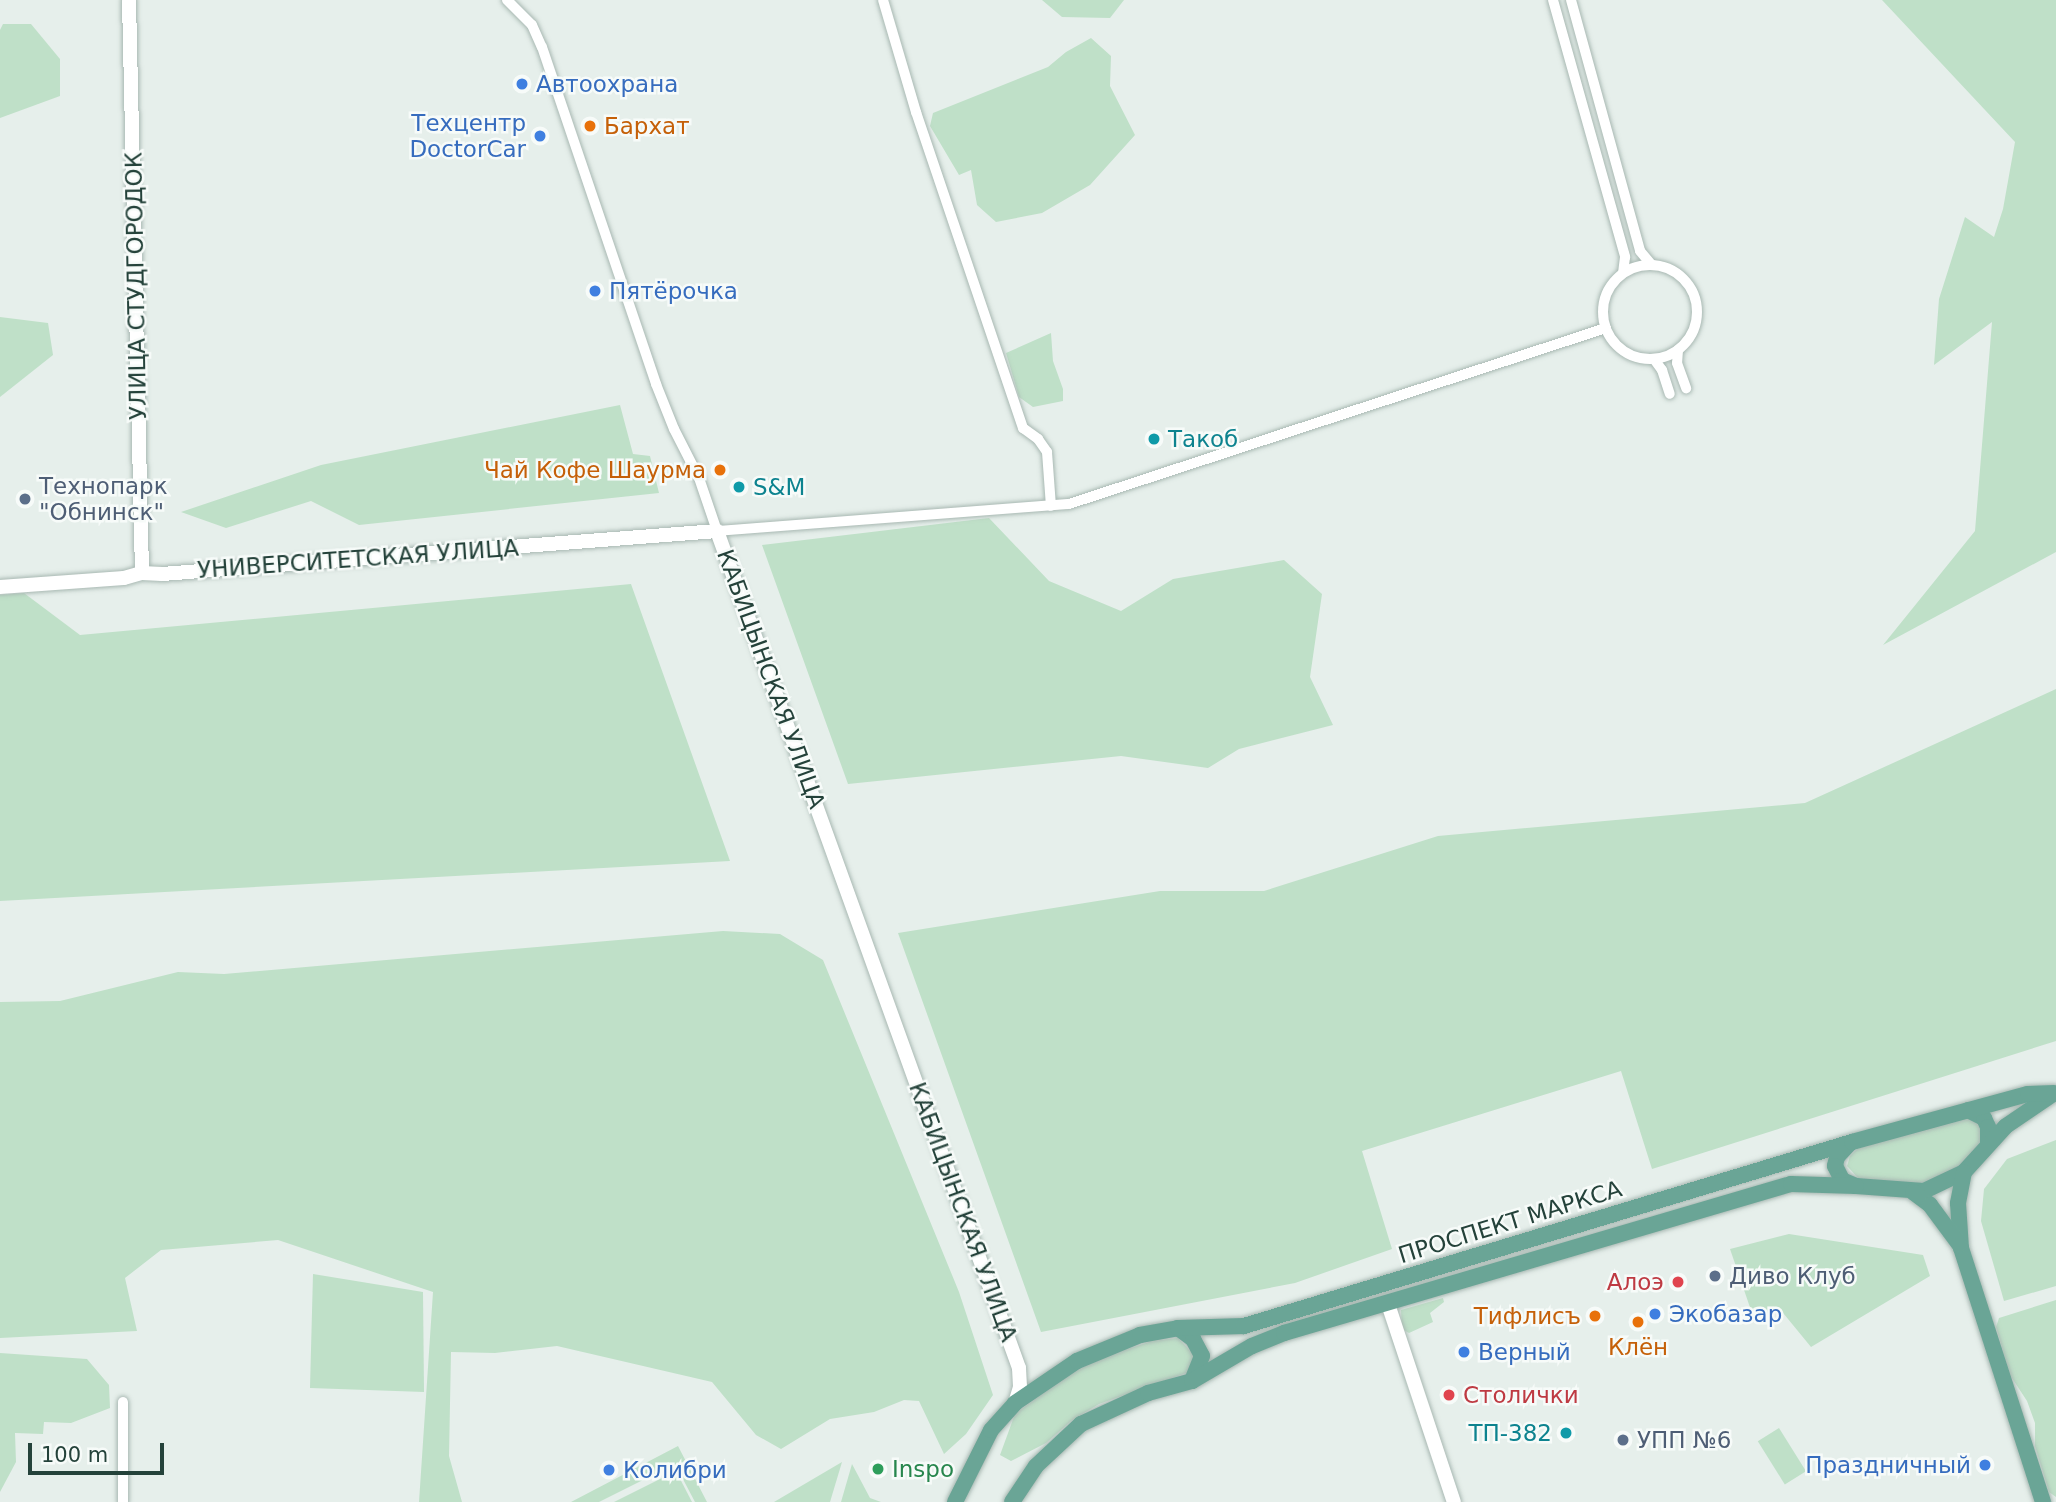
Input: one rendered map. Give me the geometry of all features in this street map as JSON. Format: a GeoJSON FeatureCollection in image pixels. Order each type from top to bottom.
{"type":"FeatureCollection","features":[{"type":"Feature","properties":{"kind":"main road","name":"ПРОСПЕКТ МАРКСА"},"geometry":{"type":"LineString","coordinates":[[955,1502],[991,1430],[1015,1403],[1077,1361],[1140,1335],[1178,1328],[1244,1326],[1852,1142],[2028,1094],[2055,1093]]}},
{"type":"Feature","properties":{"kind":"main road"},"geometry":{"type":"LineString","coordinates":[[1913,1192],[1936,1186],[1964,1172],[1988,1143],[2020,1114],[2055,1093]]}},
{"type":"Feature","properties":{"kind":"main road"},"geometry":{"type":"LineString","coordinates":[[1968,1110],[1984,1118],[1988,1127],[1988,1143]]}},
{"type":"Feature","properties":{"kind":"main road"},"geometry":{"type":"LineString","coordinates":[[1852,1142],[1836,1157],[1835,1166],[1842,1180],[1856,1186]]}},
{"type":"Feature","properties":{"kind":"main road"},"geometry":{"type":"LineString","coordinates":[[1964,1172],[1958,1203],[1961,1248],[2043,1502]]}},
{"type":"Feature","properties":{"kind":"main road","name":"ПРОСПЕКТ МАРКСА"},"geometry":{"type":"LineString","coordinates":[[1012,1502],[1036,1466],[1074,1428],[1099,1413],[1148,1393],[1192,1381],[1262,1342],[1710,1206],[1791,1184],[1856,1186],[1913,1192]]}},
{"type":"Feature","properties":{"kind":"main road"},"geometry":{"type":"LineString","coordinates":[[1913,1192],[1930,1205],[1961,1248]]}},
{"type":"Feature","properties":{"kind":"main road"},"geometry":{"type":"LineString","coordinates":[[1382,1284],[1388,1304]]}},
{"type":"Feature","properties":{"kind":"main road"},"geometry":{"type":"LineString","coordinates":[[1178,1328],[1193,1339],[1202,1356],[1192,1381]]}},
{"type":"Feature","properties":{"kind":"street","name":"УЛИЦА СТУДГОРОДОК"},"geometry":{"type":"LineString","coordinates":[[129,0],[142,573]]}},
{"type":"Feature","properties":{"kind":"street","name":"КАБИЦЫНСКАЯ УЛИЦА"},"geometry":{"type":"LineString","coordinates":[[507,0],[531,24],[542,47],[656,384],[674,429],[699,478],[1019,1368]]}},
{"type":"Feature","properties":{"kind":"street"},"geometry":{"type":"LineString","coordinates":[[883,0],[916,112],[1023,428],[1038,439],[1047,452],[1051,506]]}},
{"type":"Feature","properties":{"kind":"street"},"geometry":{"type":"LineString","coordinates":[[1553,0],[1625,257],[1623,274]]}},
{"type":"Feature","properties":{"kind":"street"},"geometry":{"type":"LineString","coordinates":[[1571,0],[1640,251],[1651,264],[1677,272],[1694,293],[1697,320],[1691,337],[1678,350],[1654,359],[1629,354],[1615,343],[1606,328],[1604,302],[1611,286],[1623,274],[1651,264]]}},
{"type":"Feature","properties":{"kind":"street"},"geometry":{"type":"LineString","coordinates":[[717,531],[1069,504],[1606,328]]}},
{"type":"Feature","properties":{"kind":"street"},"geometry":{"type":"LineString","coordinates":[[1678,350],[1677,363],[1686,388]]}},
{"type":"Feature","properties":{"kind":"street"},"geometry":{"type":"LineString","coordinates":[[1654,359],[1662,370],[1670,394]]}},
{"type":"Feature","properties":{"kind":"street","name":"УНИВЕРСИТЕТСКАЯ УЛИЦА"},"geometry":{"type":"LineString","coordinates":[[0,587],[124,578],[142,573],[174,573],[717,531]]}},
{"type":"Feature","properties":{"kind":"street"},"geometry":{"type":"LineString","coordinates":[[1388,1304],[1454,1502]]}},
{"type":"Feature","properties":{"kind":"street"},"geometry":{"type":"LineString","coordinates":[[1019,1368],[1044,1382]]}},
{"type":"Feature","properties":{"kind":"street"},"geometry":{"type":"LineString","coordinates":[[1015,1403],[1020,1387],[1019,1368]]}},
{"type":"Feature","properties":{"kind":"street"},"geometry":{"type":"LineString","coordinates":[[123,1402],[123,1497]]}},
{"type":"Feature","properties":{"kind":"green space"},"geometry":{"type":"Polygon","coordinates":[[[1042,0],[1124,0],[1110,18],[1062,17],[1042,0]]]}},
{"type":"Feature","properties":{"kind":"green space"},"geometry":{"type":"Polygon","coordinates":[[[1882,0],[2056,0],[2056,552],[1883,645],[1975,531],[1992,322],[1934,365],[1939,299],[1965,217],[1994,237],[2003,209],[2015,142],[1882,0]]]}},
{"type":"Feature","properties":{"kind":"green space"},"geometry":{"type":"Polygon","coordinates":[[[3,24],[31,24],[60,59],[60,96],[0,118],[0,30],[3,24]]]}},
{"type":"Feature","properties":{"kind":"green space"},"geometry":{"type":"Polygon","coordinates":[[[1091,38],[1111,56],[1110,86],[1135,135],[1090,185],[1042,213],[996,222],[977,205],[971,170],[959,175],[930,126],[933,113],[1048,67],[1066,52],[1091,38]]]}},
{"type":"Feature","properties":{"kind":"green space"},"geometry":{"type":"Polygon","coordinates":[[[0,317],[48,323],[53,355],[0,397],[0,317]]]}},
{"type":"Feature","properties":{"kind":"green space"},"geometry":{"type":"Polygon","coordinates":[[[1051,333],[1053,361],[1063,389],[1063,401],[1033,407],[1019,397],[1006,353],[1051,333]]]}},
{"type":"Feature","properties":{"kind":"green space"},"geometry":{"type":"Polygon","coordinates":[[[620,405],[633,454],[650,456],[659,493],[359,525],[311,501],[226,528],[181,512],[321,465],[620,405]]]}},
{"type":"Feature","properties":{"kind":"green space"},"geometry":{"type":"Polygon","coordinates":[[[989,518],[1049,581],[1121,611],[1173,579],[1284,560],[1322,594],[1310,677],[1333,725],[1239,749],[1208,768],[1121,756],[848,784],[762,545],[989,518]]]}},
{"type":"Feature","properties":{"kind":"green space"},"geometry":{"type":"Polygon","coordinates":[[[631,584],[730,861],[0,901],[0,595],[24,593],[80,635],[631,584]]]}},
{"type":"Feature","properties":{"kind":"green space"},"geometry":{"type":"Polygon","coordinates":[[[2056,689],[2056,1041],[1652,1169],[1621,1071],[1362,1151],[1392,1249],[1295,1283],[1041,1332],[898,933],[1160,891],[1264,891],[1438,836],[1805,803],[2056,689]]]}},
{"type":"Feature","properties":{"kind":"green space"},"geometry":{"type":"Polygon","coordinates":[[[723,931],[780,934],[823,960],[959,1292],[993,1395],[966,1434],[944,1454],[919,1401],[904,1400],[874,1412],[830,1419],[781,1449],[756,1435],[712,1382],[557,1346],[495,1353],[451,1352],[449,1456],[462,1502],[419,1502],[433,1292],[278,1240],[161,1250],[125,1278],[137,1331],[0,1338],[0,1002],[60,1001],[178,972],[224,974],[723,931]]]}},
{"type":"Feature","properties":{"kind":"green space"},"geometry":{"type":"Polygon","coordinates":[[[1967,1115],[1983,1125],[1983,1139],[1960,1166],[1933,1180],[1920,1183],[1859,1179],[1847,1166],[1850,1156],[1857,1149],[1967,1115]]]}},
{"type":"Feature","properties":{"kind":"green space"},"geometry":{"type":"Polygon","coordinates":[[[2056,1140],[2056,1286],[2004,1301],[1981,1221],[1984,1189],[2007,1159],[2056,1140]]]}},
{"type":"Feature","properties":{"kind":"green space"},"geometry":{"type":"Polygon","coordinates":[[[1789,1234],[1923,1255],[1930,1276],[1811,1347],[1779,1308],[1755,1322],[1730,1249],[1789,1234]]]}},
{"type":"Feature","properties":{"kind":"green space"},"geometry":{"type":"Polygon","coordinates":[[[313,1274],[423,1292],[424,1392],[310,1388],[313,1274]]]}},
{"type":"Feature","properties":{"kind":"green space"},"geometry":{"type":"Polygon","coordinates":[[[1443,1298],[1444,1302],[1430,1313],[1433,1322],[1409,1333],[1402,1329],[1401,1310],[1443,1298]]]}},
{"type":"Feature","properties":{"kind":"green space"},"geometry":{"type":"Polygon","coordinates":[[[2056,1300],[2056,1497],[2049,1492],[2035,1446],[2035,1423],[2027,1401],[2010,1375],[1996,1327],[1999,1318],[2056,1300]]]}},
{"type":"Feature","properties":{"kind":"green space"},"geometry":{"type":"Polygon","coordinates":[[[1178,1338],[1193,1354],[1194,1366],[1189,1372],[1099,1404],[1071,1421],[1046,1443],[1011,1461],[1000,1455],[1015,1414],[1066,1376],[1101,1358],[1152,1341],[1178,1338]]]}},
{"type":"Feature","properties":{"kind":"green space"},"geometry":{"type":"Polygon","coordinates":[[[0,1353],[87,1359],[109,1385],[110,1408],[71,1423],[44,1422],[43,1434],[15,1433],[16,1462],[0,1492],[0,1353]]]}},
{"type":"Feature","properties":{"kind":"green space"},"geometry":{"type":"Polygon","coordinates":[[[1779,1428],[1806,1471],[1785,1484],[1758,1441],[1779,1428]]]}},
{"type":"Feature","properties":{"kind":"green space"},"geometry":{"type":"Polygon","coordinates":[[[678,1446],[707,1502],[695,1502],[675,1464],[599,1502],[571,1502],[678,1446]]]}},
{"type":"Feature","properties":{"kind":"green space"},"geometry":{"type":"Polygon","coordinates":[[[842,1462],[830,1502],[774,1502],[842,1462]]]}},
{"type":"Feature","properties":{"kind":"green space"},"geometry":{"type":"Polygon","coordinates":[[[852,1464],[870,1498],[881,1502],[841,1502],[852,1464]]]}},
{"type":"Feature","properties":{"kind":"green space"},"geometry":{"type":"Polygon","coordinates":[[[676,1471],[692,1502],[614,1502],[676,1471]]]}},
{"type":"Feature","properties":{"kind":"place","name":"Автоохрана"},"geometry":{"type":"Point","coordinates":[522,84]}},
{"type":"Feature","properties":{"kind":"place","name":"Бархат"},"geometry":{"type":"Point","coordinates":[590,126]}},
{"type":"Feature","properties":{"kind":"place","name":"Техцентр DoctorCar"},"geometry":{"type":"Point","coordinates":[540,136]}},
{"type":"Feature","properties":{"kind":"place","name":"Пятёрочка"},"geometry":{"type":"Point","coordinates":[595,291]}},
{"type":"Feature","properties":{"kind":"place","name":"Такоб"},"geometry":{"type":"Point","coordinates":[1154,439]}},
{"type":"Feature","properties":{"kind":"place","name":"Чай Кофе Шаурма"},"geometry":{"type":"Point","coordinates":[720,470]}},
{"type":"Feature","properties":{"kind":"place","name":"S&M"},"geometry":{"type":"Point","coordinates":[739,487]}},
{"type":"Feature","properties":{"kind":"place","name":"Технопарк \"Обнинск\""},"geometry":{"type":"Point","coordinates":[25,499]}},
{"type":"Feature","properties":{"kind":"place","name":"Диво Клуб"},"geometry":{"type":"Point","coordinates":[1715,1276]}},
{"type":"Feature","properties":{"kind":"place","name":"Алоэ"},"geometry":{"type":"Point","coordinates":[1678,1282]}},
{"type":"Feature","properties":{"kind":"place","name":"Экобазар"},"geometry":{"type":"Point","coordinates":[1655,1314]}},
{"type":"Feature","properties":{"kind":"place","name":"Тифлисъ"},"geometry":{"type":"Point","coordinates":[1595,1316]}},
{"type":"Feature","properties":{"kind":"place","name":"Клён"},"geometry":{"type":"Point","coordinates":[1638,1322]}},
{"type":"Feature","properties":{"kind":"place","name":"Верный"},"geometry":{"type":"Point","coordinates":[1464,1352]}},
{"type":"Feature","properties":{"kind":"place","name":"Столички"},"geometry":{"type":"Point","coordinates":[1449,1395]}},
{"type":"Feature","properties":{"kind":"place","name":"ТП-382"},"geometry":{"type":"Point","coordinates":[1566,1433]}},
{"type":"Feature","properties":{"kind":"place","name":"УПП №6"},"geometry":{"type":"Point","coordinates":[1623,1440]}},
{"type":"Feature","properties":{"kind":"place","name":"Праздничный"},"geometry":{"type":"Point","coordinates":[1985,1465]}},
{"type":"Feature","properties":{"kind":"place","name":"Inspo"},"geometry":{"type":"Point","coordinates":[878,1469]}},
{"type":"Feature","properties":{"kind":"place","name":"Колибри"},"geometry":{"type":"Point","coordinates":[609,1470]}}]}
